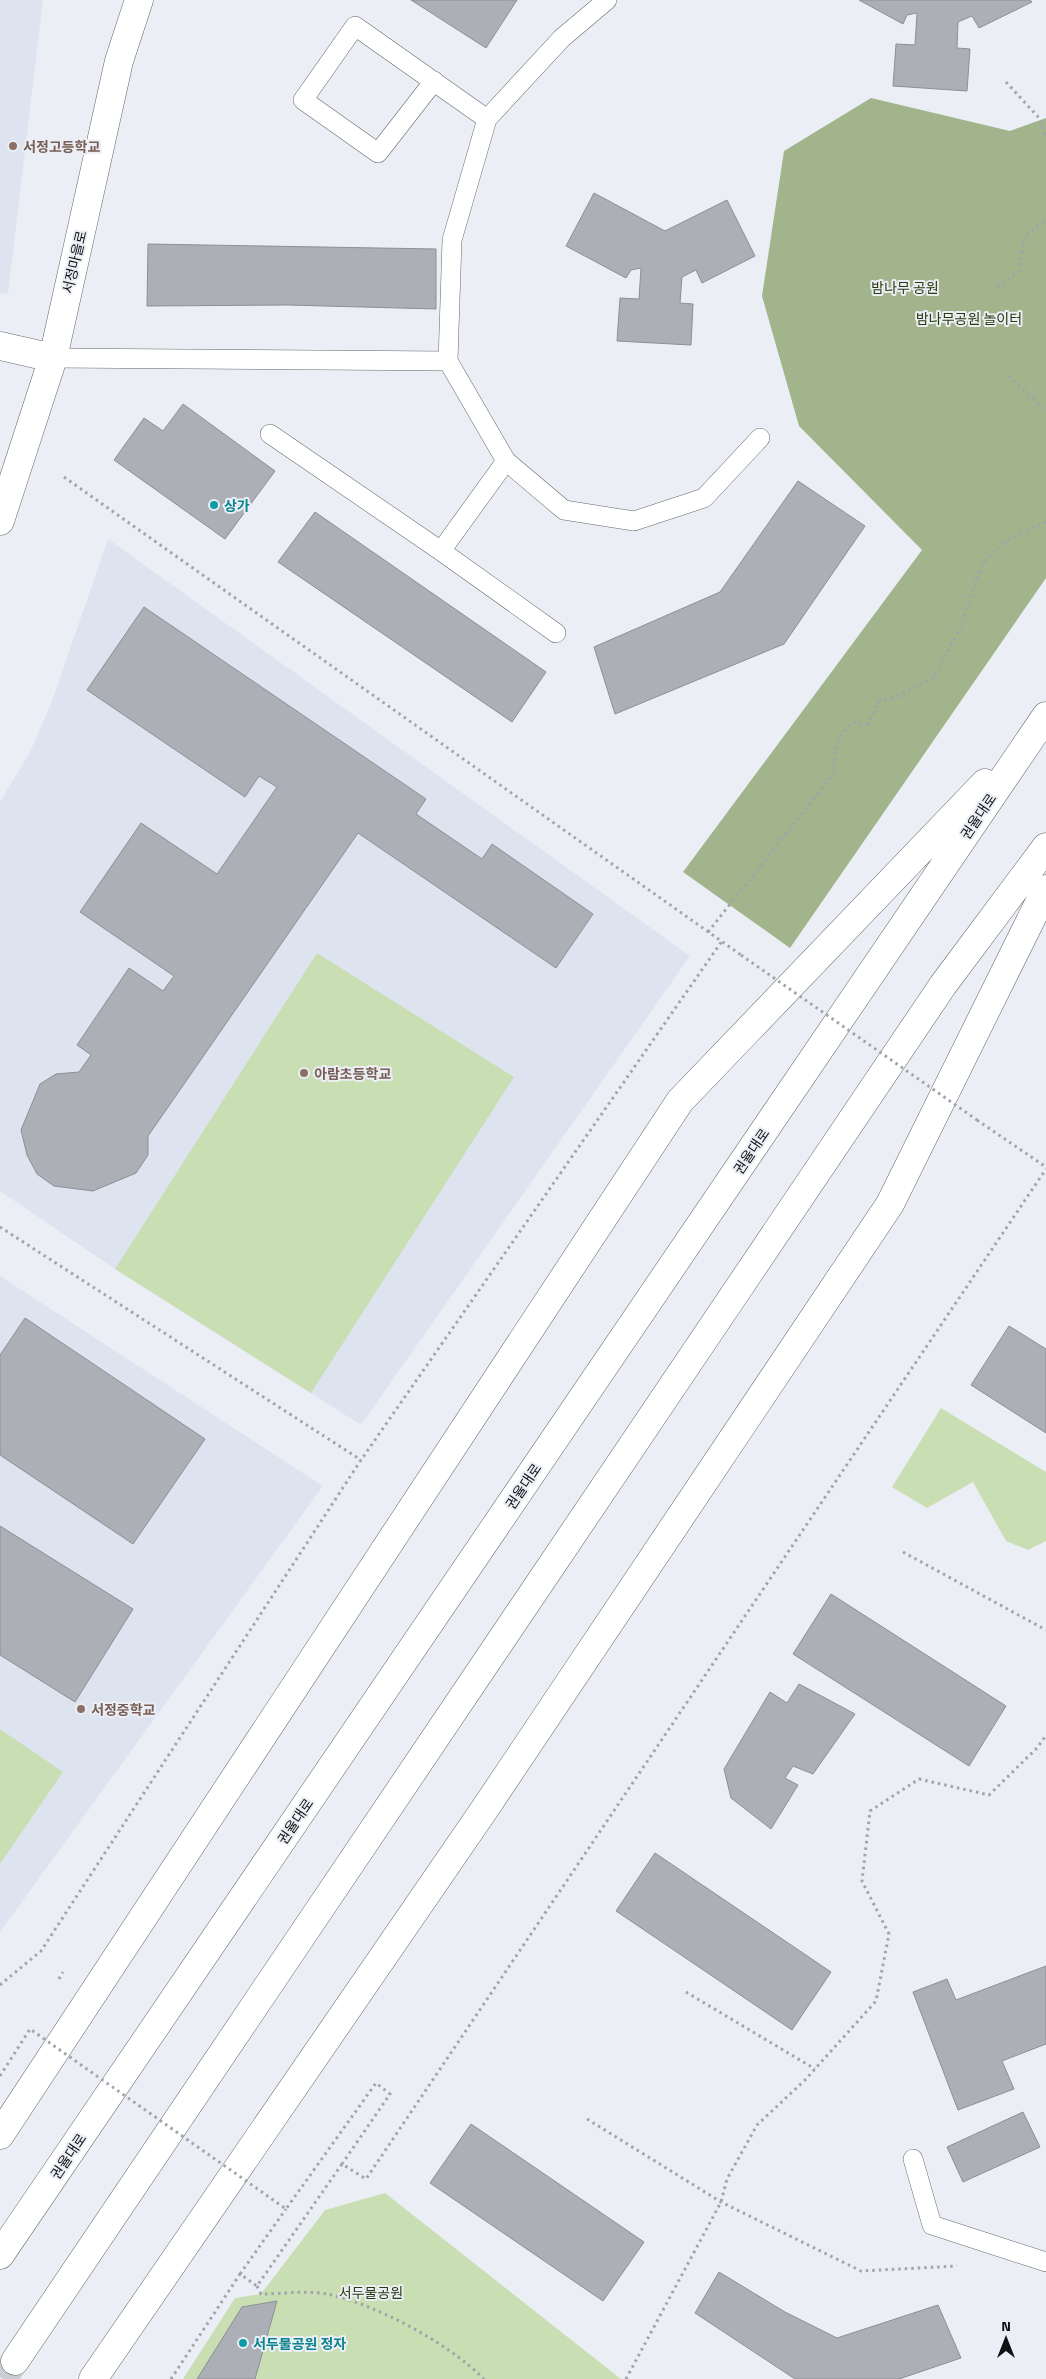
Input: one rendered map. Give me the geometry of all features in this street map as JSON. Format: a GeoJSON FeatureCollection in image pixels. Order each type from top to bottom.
{"type":"FeatureCollection","features":[{"type":"Feature","properties":{"kind":"main road","name":"서정마을로"},"geometry":{"type":"LineString","coordinates":[[0,521],[53,358],[119,61],[139,0]]}},
{"type":"Feature","properties":{"kind":"main road"},"geometry":{"type":"LineString","coordinates":[[0,346],[53,358]]}},
{"type":"Feature","properties":{"kind":"main road"},"geometry":{"type":"LineString","coordinates":[[0,2135],[680,1101],[1043,721]]}},
{"type":"Feature","properties":{"kind":"main road","name":"권율대로"},"geometry":{"type":"LineString","coordinates":[[0,2255],[1043,721]]}},
{"type":"Feature","properties":{"kind":"main road"},"geometry":{"type":"LineString","coordinates":[[15,2361],[937,993],[1046,847]]}},
{"type":"Feature","properties":{"kind":"main road"},"geometry":{"type":"LineString","coordinates":[[93,2379],[489,1802],[890,1204],[1046,889]]}},
{"type":"Feature","properties":{"kind":"lane"},"geometry":{"type":"LineString","coordinates":[[607,0],[562,38],[487,118],[452,240],[448,361],[506,461],[564,510],[634,521],[704,498],[760,438]]}},
{"type":"Feature","properties":{"kind":"lane"},"geometry":{"type":"LineString","coordinates":[[434,81],[378,153],[303,100],[355,26],[434,81],[487,118]]}},
{"type":"Feature","properties":{"kind":"lane"},"geometry":{"type":"LineString","coordinates":[[53,358],[448,361]]}},
{"type":"Feature","properties":{"kind":"lane"},"geometry":{"type":"LineString","coordinates":[[270,434],[441,551],[556,633]]}},
{"type":"Feature","properties":{"kind":"lane"},"geometry":{"type":"LineString","coordinates":[[441,551],[506,461]]}},
{"type":"Feature","properties":{"kind":"lane"},"geometry":{"type":"LineString","coordinates":[[914,2159],[932,2225],[1046,2262]]}},
{"type":"Feature","properties":{"kind":"path"},"geometry":{"type":"LineString","coordinates":[[1006,82],[1041,120],[1046,122]]}},
{"type":"Feature","properties":{"kind":"path"},"geometry":{"type":"LineString","coordinates":[[1041,120],[1046,139]]}},
{"type":"Feature","properties":{"kind":"path"},"geometry":{"type":"LineString","coordinates":[[997,288],[1019,271],[1025,236],[1046,220]]}},
{"type":"Feature","properties":{"kind":"path"},"geometry":{"type":"LineString","coordinates":[[1010,376],[1046,411]]}},
{"type":"Feature","properties":{"kind":"path"},"geometry":{"type":"LineString","coordinates":[[64,478],[1046,1168],[366,2179],[342,2164]]}},
{"type":"Feature","properties":{"kind":"path"},"geometry":{"type":"LineString","coordinates":[[708,932],[834,773],[833,754],[840,735],[852,722],[868,724],[878,702],[899,696],[933,678],[959,631],[982,564],[1012,538],[1046,522]]}},
{"type":"Feature","properties":{"kind":"path"},"geometry":{"type":"LineString","coordinates":[[0,1985],[41,1951],[362,1460],[722,941]]}},
{"type":"Feature","properties":{"kind":"path"},"geometry":{"type":"LineString","coordinates":[[0,1227],[362,1460]]}},
{"type":"Feature","properties":{"kind":"path"},"geometry":{"type":"LineString","coordinates":[[903,1552],[1046,1630]]}},
{"type":"Feature","properties":{"kind":"path"},"geometry":{"type":"LineString","coordinates":[[626,2379],[721,2202],[728,2179],[757,2125],[815,2069],[876,2001],[889,1934],[862,1880],[870,1811],[919,1779],[989,1795],[1038,1746],[1046,1735]]}},
{"type":"Feature","properties":{"kind":"path"},"geometry":{"type":"LineString","coordinates":[[686,1992],[815,2069]]}},
{"type":"Feature","properties":{"kind":"path"},"geometry":{"type":"LineString","coordinates":[[0,2076],[30,2029],[286,2208]]}},
{"type":"Feature","properties":{"kind":"path"},"geometry":{"type":"LineString","coordinates":[[171,2379],[240,2274],[376,2083],[390,2094],[257,2286]]}},
{"type":"Feature","properties":{"kind":"path"},"geometry":{"type":"LineString","coordinates":[[587,2120],[721,2202],[861,2271],[965,2265]]}},
{"type":"Feature","properties":{"kind":"path"},"geometry":{"type":"LineString","coordinates":[[240,2274],[257,2286],[262,2294],[326,2294],[374,2310],[431,2339],[474,2368],[484,2379]]}},
{"type":"Feature","properties":{"kind":"shaded area","name":"서정고등학교"},"geometry":{"type":"Polygon","coordinates":[[[0,0],[43,0],[8,294],[0,293],[0,0]]]}},
{"type":"Feature","properties":{"kind":"shaded area","name":"아람초등학교"},"geometry":{"type":"Polygon","coordinates":[[[108,539],[690,956],[361,1425],[115,1269],[0,1191],[0,802],[30,752],[52,701],[108,539]]]}},
{"type":"Feature","properties":{"kind":"shaded area","name":"서정중학교"},"geometry":{"type":"Polygon","coordinates":[[[0,1276],[323,1486],[0,1932],[0,1276]]]}},
{"type":"Feature","properties":{"kind":"green space","name":"밤나무 공원"},"geometry":{"type":"Polygon","coordinates":[[[871,98],[1010,131],[1046,118],[1046,578],[790,948],[683,872],[922,550],[799,426],[762,296],[784,151],[871,98]]]}},
{"type":"Feature","properties":{"kind":"green space"},"geometry":{"type":"Polygon","coordinates":[[[317,953],[514,1077],[311,1393],[115,1269],[317,953]]]}},
{"type":"Feature","properties":{"kind":"green space"},"geometry":{"type":"Polygon","coordinates":[[[941,1408],[1046,1472],[1046,1541],[1028,1550],[1006,1541],[973,1482],[927,1508],[892,1487],[941,1408]]]}},
{"type":"Feature","properties":{"kind":"green space"},"geometry":{"type":"Polygon","coordinates":[[[0,1729],[63,1772],[0,1864],[0,1729]]]}},
{"type":"Feature","properties":{"kind":"green space","name":"서두물공원"},"geometry":{"type":"Polygon","coordinates":[[[385,2193],[621,2379],[183,2379],[235,2298],[261,2294],[325,2210],[385,2193]]]}},
{"type":"Feature","properties":{"kind":"building"},"geometry":{"type":"Polygon","coordinates":[[[411,0],[517,0],[486,48],[411,0]]]}},
{"type":"Feature","properties":{"kind":"building"},"geometry":{"type":"Polygon","coordinates":[[[859,0],[1030,0],[1032,2],[979,28],[972,16],[958,22],[957,48],[970,49],[967,91],[893,86],[896,44],[915,45],[917,13],[907,15],[903,24],[859,0]]]}},
{"type":"Feature","properties":{"kind":"building"},"geometry":{"type":"Polygon","coordinates":[[[594,193],[665,231],[727,200],[755,256],[702,283],[696,270],[682,277],[680,303],[693,304],[691,345],[617,341],[620,298],[639,299],[641,268],[631,270],[626,278],[566,246],[594,193]]]}},
{"type":"Feature","properties":{"kind":"building"},"geometry":{"type":"Polygon","coordinates":[[[148,244],[436,249],[436,309],[288,305],[147,306],[148,244]]]}},
{"type":"Feature","properties":{"kind":"building","name":"상가"},"geometry":{"type":"Polygon","coordinates":[[[183,404],[275,471],[225,539],[114,460],[144,418],[163,431],[183,404]]]}},
{"type":"Feature","properties":{"kind":"building"},"geometry":{"type":"Polygon","coordinates":[[[798,481],[865,526],[784,644],[615,714],[594,647],[720,592],[798,481]]]}},
{"type":"Feature","properties":{"kind":"building"},"geometry":{"type":"Polygon","coordinates":[[[315,512],[546,672],[512,722],[278,562],[315,512]]]}},
{"type":"Feature","properties":{"kind":"building"},"geometry":{"type":"Polygon","coordinates":[[[144,607],[426,799],[416,814],[482,859],[492,844],[593,914],[556,968],[358,833],[148,1136],[148,1155],[136,1173],[93,1191],[54,1186],[37,1174],[27,1155],[21,1130],[40,1084],[56,1074],[79,1072],[91,1055],[77,1045],[129,968],[163,991],[174,976],[80,912],[141,823],[217,874],[277,787],[259,776],[245,797],[87,690],[144,607]]]}},
{"type":"Feature","properties":{"kind":"building"},"geometry":{"type":"Polygon","coordinates":[[[25,1318],[205,1439],[133,1544],[0,1455],[0,1355],[25,1318]]]}},
{"type":"Feature","properties":{"kind":"building"},"geometry":{"type":"Polygon","coordinates":[[[1009,1326],[1046,1349],[1046,1433],[971,1385],[1009,1326]]]}},
{"type":"Feature","properties":{"kind":"building"},"geometry":{"type":"Polygon","coordinates":[[[0,1526],[133,1609],[75,1702],[0,1655],[0,1526]]]}},
{"type":"Feature","properties":{"kind":"building"},"geometry":{"type":"Polygon","coordinates":[[[831,1594],[1006,1706],[969,1766],[793,1654],[831,1594]]]}},
{"type":"Feature","properties":{"kind":"building"},"geometry":{"type":"Polygon","coordinates":[[[799,1684],[855,1714],[813,1774],[793,1766],[785,1778],[798,1785],[771,1829],[731,1798],[724,1769],[770,1692],[787,1703],[799,1684]]]}},
{"type":"Feature","properties":{"kind":"building"},"geometry":{"type":"Polygon","coordinates":[[[655,1853],[831,1972],[792,2030],[616,1911],[655,1853]]]}},
{"type":"Feature","properties":{"kind":"building"},"geometry":{"type":"Polygon","coordinates":[[[1046,1966],[1046,2044],[1002,2061],[1014,2089],[958,2110],[913,1992],[947,1979],[956,2000],[1046,1966]]]}},
{"type":"Feature","properties":{"kind":"building"},"geometry":{"type":"Polygon","coordinates":[[[1023,2112],[1040,2147],[963,2182],[947,2147],[1023,2112]]]}},
{"type":"Feature","properties":{"kind":"building"},"geometry":{"type":"Polygon","coordinates":[[[471,2124],[644,2242],[603,2301],[430,2183],[471,2124]]]}},
{"type":"Feature","properties":{"kind":"building"},"geometry":{"type":"Polygon","coordinates":[[[719,2272],[785,2312],[837,2338],[938,2305],[961,2358],[899,2379],[795,2379],[695,2313],[719,2272]]]}},
{"type":"Feature","properties":{"kind":"building","name":"서두물공원 정자"},"geometry":{"type":"Polygon","coordinates":[[[277,2301],[255,2379],[197,2379],[242,2307],[277,2301]]]}},
{"type":"Feature","properties":{"kind":"tunnel"},"geometry":{"type":"LineString","coordinates":[[3,2379],[15,2361]]}},
{"type":"Feature","properties":{"kind":"place","name":"서정고등학교"},"geometry":{"type":"Point","coordinates":[13,146]}},
{"type":"Feature","properties":{"kind":"place","name":"상가"},"geometry":{"type":"Point","coordinates":[214,505]}},
{"type":"Feature","properties":{"kind":"place","name":"아람초등학교"},"geometry":{"type":"Point","coordinates":[304,1073]}},
{"type":"Feature","properties":{"kind":"place","name":"서정중학교"},"geometry":{"type":"Point","coordinates":[81,1709]}},
{"type":"Feature","properties":{"kind":"place","name":"서두물공원 정자"},"geometry":{"type":"Point","coordinates":[243,2343]}},
{"type":"Feature","properties":{"kind":"park label","name":"밤나무공원 놀이터"},"geometry":{"type":"Point","coordinates":[969,318]}}]}
